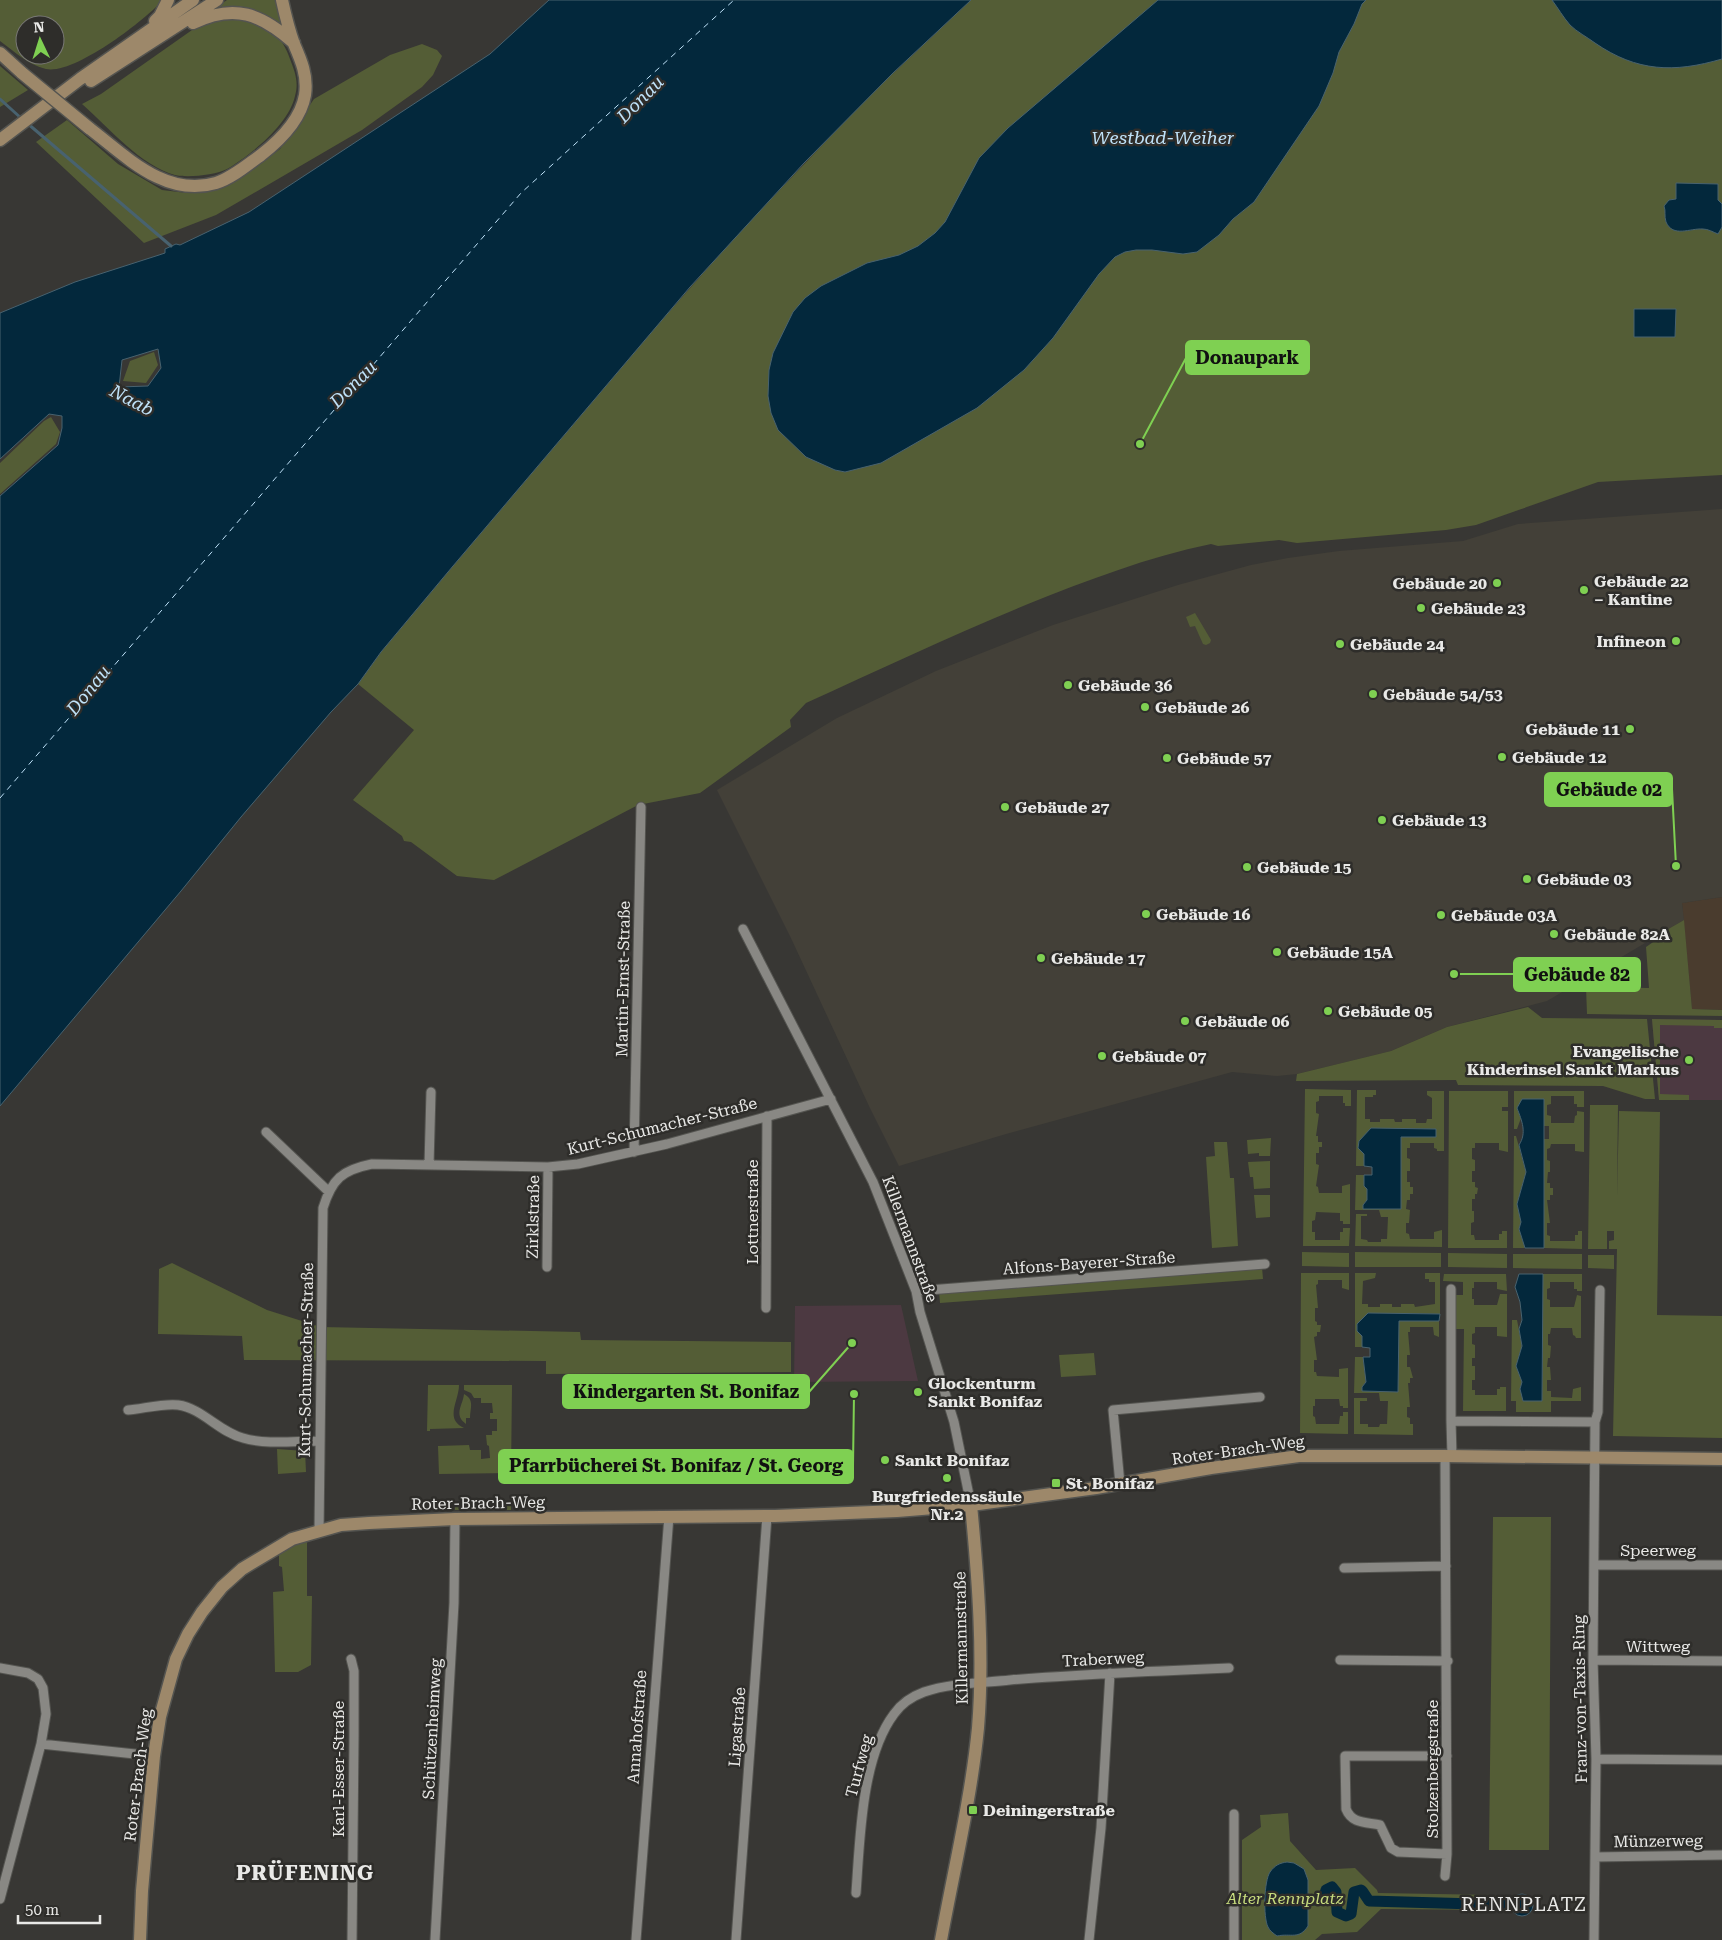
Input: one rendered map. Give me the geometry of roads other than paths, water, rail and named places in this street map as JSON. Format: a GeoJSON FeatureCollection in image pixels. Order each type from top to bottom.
{"type":"FeatureCollection","features":[{"type":"Feature","properties":{"kind":"street"},"geometry":{"type":"LineString","coordinates":[[148,30],[160,16],[168,0]]}},
{"type":"Feature","properties":{"kind":"street"},"geometry":{"type":"LineString","coordinates":[[0,140],[80,79],[193,0]]}},
{"type":"Feature","properties":{"kind":"street"},"geometry":{"type":"LineString","coordinates":[[35,115],[142,50],[217,0]]}},
{"type":"Feature","properties":{"kind":"street"},"geometry":{"type":"LineString","coordinates":[[0,54],[148,174],[175,184],[195,186],[216,183],[233,175],[265,152],[285,133],[297,116],[305,96],[304,70],[301,57],[294,44],[282,0]]}},
{"type":"Feature","properties":{"kind":"street"},"geometry":{"type":"LineString","coordinates":[[142,50],[203,18],[226,13],[254,16],[279,30],[294,44]]}},
{"type":"Feature","properties":{"kind":"street","name":"Martin-Ernst-Straße"},"geometry":{"type":"LineString","coordinates":[[634,1152],[641,807]]}},
{"type":"Feature","properties":{"kind":"street","name":"Killermannstraße"},"geometry":{"type":"LineString","coordinates":[[743,929],[873,1182],[916,1291],[920,1312],[954,1422],[971,1505],[980,1625],[978,1726],[963,1830],[941,1940]]}},
{"type":"Feature","properties":{"kind":"street"},"geometry":{"type":"LineString","coordinates":[[429,1165],[431,1092]]}},
{"type":"Feature","properties":{"kind":"street","name":"Kurt-Schumacher-Straße"},"geometry":{"type":"LineString","coordinates":[[319,1531],[323,1208],[328,1191],[335,1180],[345,1172],[372,1164],[548,1167],[578,1164],[634,1152],[831,1099]]}},
{"type":"Feature","properties":{"kind":"street","name":"Lottnerstraße"},"geometry":{"type":"LineString","coordinates":[[766,1308],[767,1116]]}},
{"type":"Feature","properties":{"kind":"street"},"geometry":{"type":"LineString","coordinates":[[266,1132],[328,1191]]}},
{"type":"Feature","properties":{"kind":"street","name":"Zirklstraße"},"geometry":{"type":"LineString","coordinates":[[547,1267],[548,1167]]}},
{"type":"Feature","properties":{"kind":"street","name":"Alfons-Bayerer-Straße"},"geometry":{"type":"LineString","coordinates":[[916,1291],[1264,1264]]}},
{"type":"Feature","properties":{"kind":"street"},"geometry":{"type":"LineString","coordinates":[[1448,1456],[1451,1421],[1451,1289]]}},
{"type":"Feature","properties":{"kind":"street"},"geometry":{"type":"LineString","coordinates":[[1594,1457],[1595,1422],[1598,1412],[1600,1290]]}},
{"type":"Feature","properties":{"kind":"street"},"geometry":{"type":"LineString","coordinates":[[1120,1484],[1113,1410],[1260,1397]]}},
{"type":"Feature","properties":{"kind":"street"},"geometry":{"type":"LineString","coordinates":[[128,1410],[178,1405],[197,1412],[229,1433],[242,1438],[257,1441],[320,1441]]}},
{"type":"Feature","properties":{"kind":"street"},"geometry":{"type":"LineString","coordinates":[[1451,1421],[1595,1422]]}},
{"type":"Feature","properties":{"kind":"street","name":"Roter-Brach-Weg"},"geometry":{"type":"LineString","coordinates":[[140,1940],[142,1891],[154,1756],[160,1716],[176,1659],[188,1634],[202,1612],[222,1587],[242,1569],[292,1539],[341,1525],[369,1523],[455,1519],[768,1516],[897,1511],[971,1505],[1290,1457],[1351,1455],[1722,1459]]}},
{"type":"Feature","properties":{"kind":"street","name":"Stolzenbergstraße"},"geometry":{"type":"LineString","coordinates":[[1445,1876],[1447,1854],[1446,1756],[1448,1661],[1446,1566],[1448,1456]]}},
{"type":"Feature","properties":{"kind":"street","name":"Franz-von-Taxis-Ring"},"geometry":{"type":"LineString","coordinates":[[1594,1457],[1593,1660],[1596,1759],[1594,1940]]}},
{"type":"Feature","properties":{"kind":"street","name":"Annahofstraße"},"geometry":{"type":"LineString","coordinates":[[636,1940],[669,1516]]}},
{"type":"Feature","properties":{"kind":"street","name":"Ligastraße"},"geometry":{"type":"LineString","coordinates":[[736,1940],[768,1516]]}},
{"type":"Feature","properties":{"kind":"street","name":"Schützenheimweg"},"geometry":{"type":"LineString","coordinates":[[435,1940],[454,1603],[455,1519]]}},
{"type":"Feature","properties":{"kind":"street","name":"Speerweg"},"geometry":{"type":"LineString","coordinates":[[1594,1565],[1722,1565]]}},
{"type":"Feature","properties":{"kind":"street"},"geometry":{"type":"LineString","coordinates":[[1344,1568],[1446,1566]]}},
{"type":"Feature","properties":{"kind":"street","name":"Karl-Esser-Straße"},"geometry":{"type":"LineString","coordinates":[[351,1659],[354,1671],[352,1940]]}},
{"type":"Feature","properties":{"kind":"street"},"geometry":{"type":"LineString","coordinates":[[1340,1660],[1448,1661]]}},
{"type":"Feature","properties":{"kind":"street","name":"Wittweg"},"geometry":{"type":"LineString","coordinates":[[1593,1660],[1722,1661]]}},
{"type":"Feature","properties":{"kind":"street"},"geometry":{"type":"LineString","coordinates":[[0,1668],[28,1673],[38,1679],[43,1688],[46,1714],[41,1744],[0,1899]]}},
{"type":"Feature","properties":{"kind":"street","name":"Traberweg"},"geometry":{"type":"LineString","coordinates":[[979,1683],[1110,1673],[1229,1668]]}},
{"type":"Feature","properties":{"kind":"street"},"geometry":{"type":"LineString","coordinates":[[1089,1940],[1101,1828],[1110,1673]]}},
{"type":"Feature","properties":{"kind":"street","name":"Turfweg"},"geometry":{"type":"LineString","coordinates":[[856,1893],[860,1833],[869,1774],[884,1731],[894,1713],[907,1700],[923,1692],[979,1683]]}},
{"type":"Feature","properties":{"kind":"street"},"geometry":{"type":"LineString","coordinates":[[41,1744],[154,1756]]}},
{"type":"Feature","properties":{"kind":"street"},"geometry":{"type":"LineString","coordinates":[[1446,1756],[1346,1756],[1346,1808],[1349,1816],[1354,1820],[1380,1825],[1391,1848],[1398,1852],[1447,1854]]}},
{"type":"Feature","properties":{"kind":"street"},"geometry":{"type":"LineString","coordinates":[[1596,1759],[1722,1760]]}},
{"type":"Feature","properties":{"kind":"street"},"geometry":{"type":"LineString","coordinates":[[1234,1814],[1234,1940]]}},
{"type":"Feature","properties":{"kind":"street","name":"Münzerweg"},"geometry":{"type":"LineString","coordinates":[[1595,1857],[1722,1855]]}},
{"type":"Feature","properties":{"kind":"water"},"geometry":{"type":"Polygon","coordinates":[[[549,0],[971,0],[893,73],[804,163],[690,287],[381,652],[358,684],[331,712],[241,817],[0,1106],[0,496],[58,445],[62,428],[62,416],[49,414],[0,459],[0,313],[75,282],[165,253],[165,249],[176,244],[180,245],[249,212],[490,54],[549,0]],[[158,349],[122,360],[119,387],[148,386],[161,368],[158,349]]]}},
{"type":"Feature","properties":{"kind":"water","name":"Westbad-Weiher"},"geometry":{"type":"Polygon","coordinates":[[[1158,0],[1366,0],[1362,4],[1339,52],[1333,73],[1319,106],[1254,202],[1233,219],[1219,235],[1197,252],[1183,254],[1136,250],[1125,252],[1115,257],[1099,274],[1053,338],[1024,370],[977,408],[881,463],[845,472],[835,470],[806,457],[778,430],[771,413],[768,396],[769,370],[773,353],[793,312],[805,298],[821,286],[867,263],[899,255],[918,246],[935,233],[945,222],[979,158],[1008,128],[1158,0]]]}},
{"type":"Feature","properties":{"kind":"water"},"geometry":{"type":"Polygon","coordinates":[[[1552,0],[1722,0],[1722,59],[1704,64],[1672,68],[1656,67],[1626,60],[1611,53],[1573,28],[1552,0]]]}},
{"type":"Feature","properties":{"kind":"water"},"geometry":{"type":"Polygon","coordinates":[[[1676,183],[1718,184],[1718,200],[1722,204],[1722,227],[1718,234],[1705,229],[1677,231],[1669,227],[1665,220],[1664,206],[1669,200],[1676,199],[1676,183]]]}},
{"type":"Feature","properties":{"kind":"water"},"geometry":{"type":"Polygon","coordinates":[[[1634,309],[1676,309],[1675,337],[1634,337],[1634,309]]]}},
{"type":"Feature","properties":{"kind":"water"},"geometry":{"type":"Polygon","coordinates":[[[1522,1099],[1544,1099],[1544,1248],[1525,1248],[1519,1229],[1521,1222],[1517,1204],[1526,1172],[1519,1145],[1523,1131],[1517,1108],[1522,1099]]]}},
{"type":"Feature","properties":{"kind":"water"},"geometry":{"type":"Polygon","coordinates":[[[1371,1128],[1436,1129],[1436,1137],[1401,1137],[1401,1209],[1363,1209],[1363,1205],[1367,1200],[1364,1175],[1372,1175],[1372,1167],[1364,1166],[1364,1154],[1358,1148],[1359,1141],[1371,1128]]]}},
{"type":"Feature","properties":{"kind":"water"},"geometry":{"type":"Polygon","coordinates":[[[1519,1274],[1543,1274],[1542,1401],[1523,1401],[1520,1389],[1522,1382],[1516,1366],[1522,1346],[1519,1329],[1522,1320],[1520,1302],[1515,1287],[1519,1274]]]}},
{"type":"Feature","properties":{"kind":"water"},"geometry":{"type":"Polygon","coordinates":[[[1368,1313],[1440,1314],[1439,1321],[1399,1321],[1398,1392],[1362,1391],[1362,1387],[1366,1382],[1363,1357],[1370,1357],[1370,1348],[1362,1347],[1362,1336],[1357,1331],[1357,1324],[1368,1313]]]}},
{"type":"Feature","properties":{"kind":"water"},"geometry":{"type":"Polygon","coordinates":[[[1287,1862],[1294,1863],[1304,1869],[1308,1880],[1308,1926],[1298,1935],[1277,1936],[1270,1930],[1266,1922],[1266,1883],[1270,1872],[1274,1868],[1287,1862]]]}},
{"type":"Feature","properties":{"kind":"water"},"geometry":{"type":"Polygon","coordinates":[[[1522,1894],[1530,1897],[1533,1905],[1530,1913],[1522,1916],[1514,1913],[1511,1905],[1514,1897],[1522,1894]]]}},
{"type":"Feature","properties":{"kind":"waterway"},"geometry":{"type":"LineString","coordinates":[[0,99],[22,119]]}},
{"type":"Feature","properties":{"kind":"waterway"},"geometry":{"type":"LineString","coordinates":[[27,123],[171,246]]}},
{"type":"Feature","properties":{"kind":"waterway"},"geometry":{"type":"LineString","coordinates":[[1309,1900],[1323,1900],[1326,1890],[1332,1887],[1336,1892],[1337,1912],[1346,1916],[1351,1914],[1354,1892],[1361,1890],[1369,1901],[1511,1905]]}},
{"type":"Feature","properties":{"kind":"place","name":"Donaupark"},"geometry":{"type":"Point","coordinates":[1140,444]}},
{"type":"Feature","properties":{"kind":"place","name":"Gebäude 20"},"geometry":{"type":"Point","coordinates":[1497,583]}},
{"type":"Feature","properties":{"kind":"place","name":"Gebäude 22 – Kantine"},"geometry":{"type":"Point","coordinates":[1584,590]}},
{"type":"Feature","properties":{"kind":"place","name":"Gebäude 23"},"geometry":{"type":"Point","coordinates":[1421,608]}},
{"type":"Feature","properties":{"kind":"place","name":"Infineon"},"geometry":{"type":"Point","coordinates":[1676,641]}},
{"type":"Feature","properties":{"kind":"place","name":"Gebäude 24"},"geometry":{"type":"Point","coordinates":[1340,644]}},
{"type":"Feature","properties":{"kind":"place","name":"Gebäude 36"},"geometry":{"type":"Point","coordinates":[1068,685]}},
{"type":"Feature","properties":{"kind":"place","name":"Gebäude 54/53"},"geometry":{"type":"Point","coordinates":[1373,694]}},
{"type":"Feature","properties":{"kind":"place","name":"Gebäude 26"},"geometry":{"type":"Point","coordinates":[1145,707]}},
{"type":"Feature","properties":{"kind":"place","name":"Gebäude 11"},"geometry":{"type":"Point","coordinates":[1630,729]}},
{"type":"Feature","properties":{"kind":"place","name":"Gebäude 12"},"geometry":{"type":"Point","coordinates":[1502,757]}},
{"type":"Feature","properties":{"kind":"place","name":"Gebäude 57"},"geometry":{"type":"Point","coordinates":[1167,758]}},
{"type":"Feature","properties":{"kind":"place","name":"Gebäude 27"},"geometry":{"type":"Point","coordinates":[1005,807]}},
{"type":"Feature","properties":{"kind":"place","name":"Gebäude 13"},"geometry":{"type":"Point","coordinates":[1382,820]}},
{"type":"Feature","properties":{"kind":"place","name":"Gebäude 02"},"geometry":{"type":"Point","coordinates":[1676,866]}},
{"type":"Feature","properties":{"kind":"place","name":"Gebäude 15"},"geometry":{"type":"Point","coordinates":[1247,867]}},
{"type":"Feature","properties":{"kind":"place","name":"Gebäude 03"},"geometry":{"type":"Point","coordinates":[1527,879]}},
{"type":"Feature","properties":{"kind":"place","name":"Gebäude 16"},"geometry":{"type":"Point","coordinates":[1146,914]}},
{"type":"Feature","properties":{"kind":"place","name":"Gebäude 03A"},"geometry":{"type":"Point","coordinates":[1441,915]}},
{"type":"Feature","properties":{"kind":"place","name":"Gebäude 82A"},"geometry":{"type":"Point","coordinates":[1554,934]}},
{"type":"Feature","properties":{"kind":"place","name":"Gebäude 15A"},"geometry":{"type":"Point","coordinates":[1277,952]}},
{"type":"Feature","properties":{"kind":"place","name":"Gebäude 17"},"geometry":{"type":"Point","coordinates":[1041,958]}},
{"type":"Feature","properties":{"kind":"place","name":"Gebäude 82"},"geometry":{"type":"Point","coordinates":[1454,974]}},
{"type":"Feature","properties":{"kind":"place","name":"Gebäude 05"},"geometry":{"type":"Point","coordinates":[1328,1011]}},
{"type":"Feature","properties":{"kind":"place","name":"Gebäude 06"},"geometry":{"type":"Point","coordinates":[1185,1021]}},
{"type":"Feature","properties":{"kind":"place","name":"Gebäude 07"},"geometry":{"type":"Point","coordinates":[1102,1056]}},
{"type":"Feature","properties":{"kind":"place","name":"Evangelische Kinderinsel Sankt Markus"},"geometry":{"type":"Point","coordinates":[1689,1060]}},
{"type":"Feature","properties":{"kind":"place","name":"Kindergarten St. Bonifaz"},"geometry":{"type":"Point","coordinates":[852,1343]}},
{"type":"Feature","properties":{"kind":"place","name":"Glockenturm Sankt Bonifaz"},"geometry":{"type":"Point","coordinates":[918,1392]}},
{"type":"Feature","properties":{"kind":"place","name":"Pfarrbücherei St. Bonifaz / St. Georg"},"geometry":{"type":"Point","coordinates":[854,1394]}},
{"type":"Feature","properties":{"kind":"place","name":"Sankt Bonifaz"},"geometry":{"type":"Point","coordinates":[885,1460]}},
{"type":"Feature","properties":{"kind":"place","name":"Burgfriedenssäule Nr.2"},"geometry":{"type":"Point","coordinates":[947,1478]}},
{"type":"Feature","properties":{"kind":"place","name":"St. Bonifaz"},"geometry":{"type":"Point","coordinates":[1056,1483]}},
{"type":"Feature","properties":{"kind":"place","name":"Deiningerstraße"},"geometry":{"type":"Point","coordinates":[973,1810]}},
{"type":"Feature","properties":{"kind":"district","name":"PRÜFENING"},"geometry":{"type":"Point","coordinates":[305,1873]}},
{"type":"Feature","properties":{"kind":"district","name":"RENNPLATZ"},"geometry":{"type":"Point","coordinates":[1524,1904]}},
{"type":"Feature","properties":{"kind":"water label","name":"Donau"},"geometry":{"type":"Point","coordinates":[640,99]}},
{"type":"Feature","properties":{"kind":"water label","name":"Donau"},"geometry":{"type":"Point","coordinates":[353,384]}},
{"type":"Feature","properties":{"kind":"water label","name":"Naab"},"geometry":{"type":"Point","coordinates":[132,400]}},
{"type":"Feature","properties":{"kind":"water label","name":"Donau"},"geometry":{"type":"Point","coordinates":[88,690]}},
{"type":"Feature","properties":{"kind":"park label","name":"Alter Rennplatz"},"geometry":{"type":"Point","coordinates":[1285,1898]}}]}
